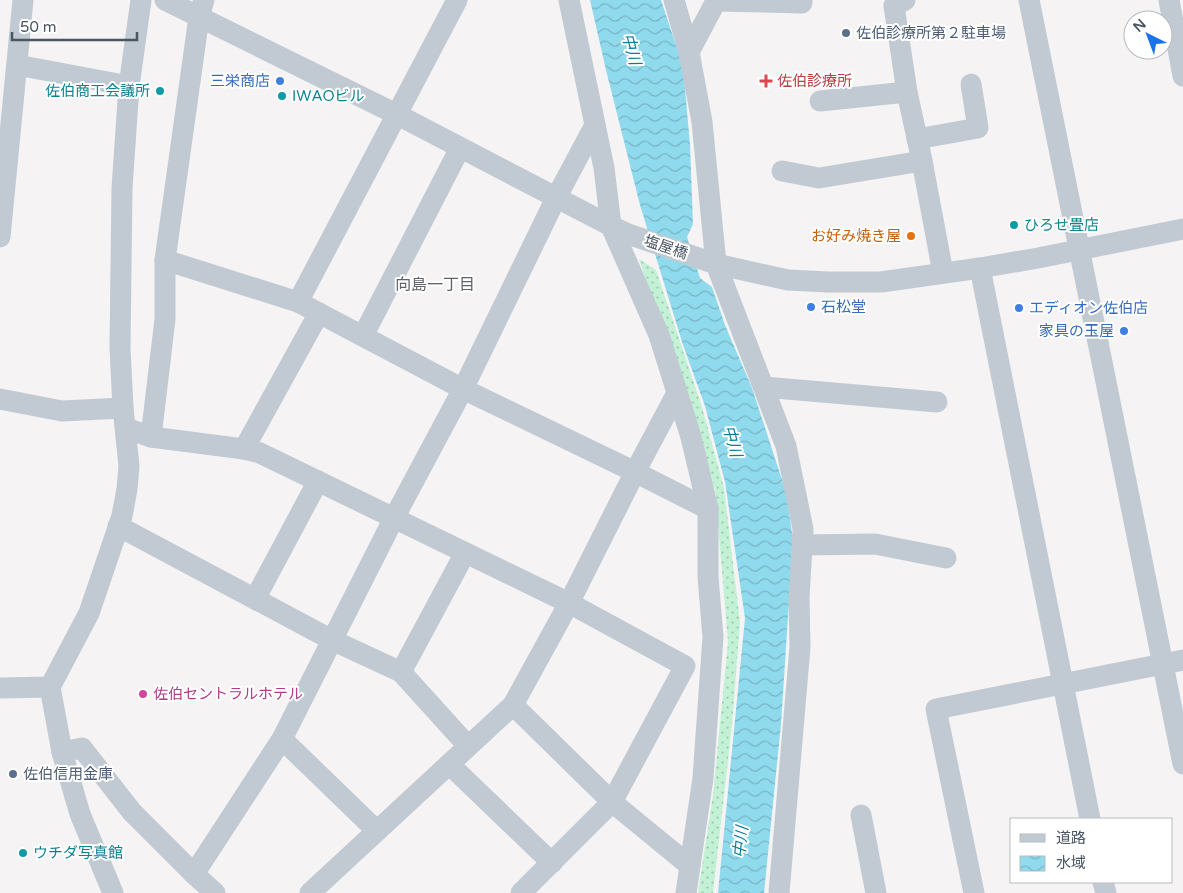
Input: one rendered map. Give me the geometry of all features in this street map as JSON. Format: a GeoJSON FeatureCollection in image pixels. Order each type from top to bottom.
{"type":"FeatureCollection","features":[{"type":"Feature","properties":{"kind":"street"},"geometry":{"type":"LineString","coordinates":[[0,237],[23,0]]}},
{"type":"Feature","properties":{"kind":"street"},"geometry":{"type":"LineString","coordinates":[[113,893],[80,814],[62,752],[50,687],[89,613],[118,526],[127,489],[129,466],[120,348],[122,188],[129,86],[141,0]]}},
{"type":"Feature","properties":{"kind":"street","name":"塩屋橋"},"geometry":{"type":"LineString","coordinates":[[165,0],[201,8],[460,148],[619,230],[710,262],[788,280],[881,282],[980,268],[1183,229]]}},
{"type":"Feature","properties":{"kind":"street"},"geometry":{"type":"LineString","coordinates":[[298,302],[457,0]]}},
{"type":"Feature","properties":{"kind":"street"},"geometry":{"type":"LineString","coordinates":[[569,0],[619,230],[659,335],[691,437],[708,509],[708,577],[713,637],[703,778],[686,893]]}},
{"type":"Feature","properties":{"kind":"street"},"geometry":{"type":"LineString","coordinates":[[674,0],[689,52],[702,122],[710,262],[764,387],[786,446],[803,528],[799,598],[800,647],[779,893]]}},
{"type":"Feature","properties":{"kind":"street"},"geometry":{"type":"LineString","coordinates":[[689,52],[716,2],[802,3],[802,0]]}},
{"type":"Feature","properties":{"kind":"street"},"geometry":{"type":"LineString","coordinates":[[905,0],[894,6],[907,92],[943,273]]}},
{"type":"Feature","properties":{"kind":"street"},"geometry":{"type":"LineString","coordinates":[[1030,0],[1080,250],[1173,662],[1183,764]]}},
{"type":"Feature","properties":{"kind":"street"},"geometry":{"type":"LineString","coordinates":[[1168,0],[1183,76]]}},
{"type":"Feature","properties":{"kind":"street"},"geometry":{"type":"LineString","coordinates":[[151,436],[165,319],[165,260],[201,8]]}},
{"type":"Feature","properties":{"kind":"street"},"geometry":{"type":"LineString","coordinates":[[17,65],[129,86]]}},
{"type":"Feature","properties":{"kind":"street"},"geometry":{"type":"LineString","coordinates":[[917,138],[978,128],[971,84]]}},
{"type":"Feature","properties":{"kind":"street"},"geometry":{"type":"LineString","coordinates":[[820,101],[907,92]]}},
{"type":"Feature","properties":{"kind":"street"},"geometry":{"type":"LineString","coordinates":[[194,874],[282,739],[394,518],[463,389],[556,198],[595,125]]}},
{"type":"Feature","properties":{"kind":"street"},"geometry":{"type":"LineString","coordinates":[[363,336],[460,148]]}},
{"type":"Feature","properties":{"kind":"street"},"geometry":{"type":"LineString","coordinates":[[782,171],[819,178],[922,161]]}},
{"type":"Feature","properties":{"kind":"street"},"geometry":{"type":"LineString","coordinates":[[165,260],[298,302],[463,389],[708,509]]}},
{"type":"Feature","properties":{"kind":"street"},"geometry":{"type":"LineString","coordinates":[[980,268],[1090,818]]}},
{"type":"Feature","properties":{"kind":"street"},"geometry":{"type":"LineString","coordinates":[[244,449],[319,313]]}},
{"type":"Feature","properties":{"kind":"street"},"geometry":{"type":"LineString","coordinates":[[764,387],[937,402]]}},
{"type":"Feature","properties":{"kind":"street"},"geometry":{"type":"LineString","coordinates":[[310,893],[513,704],[569,603],[677,393]]}},
{"type":"Feature","properties":{"kind":"street"},"geometry":{"type":"LineString","coordinates":[[0,399],[62,412],[124,418],[151,436],[260,453],[569,603],[685,666],[612,802],[521,893]]}},
{"type":"Feature","properties":{"kind":"street"},"geometry":{"type":"LineString","coordinates":[[255,599],[318,481]]}},
{"type":"Feature","properties":{"kind":"street"},"geometry":{"type":"LineString","coordinates":[[118,526],[332,640],[402,672],[468,746]]}},
{"type":"Feature","properties":{"kind":"street"},"geometry":{"type":"LineString","coordinates":[[802,545],[875,544],[946,558]]}},
{"type":"Feature","properties":{"kind":"street"},"geometry":{"type":"LineString","coordinates":[[402,672],[465,553]]}},
{"type":"Feature","properties":{"kind":"street"},"geometry":{"type":"LineString","coordinates":[[974,893],[936,709],[1173,662]]}},
{"type":"Feature","properties":{"kind":"street"},"geometry":{"type":"LineString","coordinates":[[0,688],[50,687]]}},
{"type":"Feature","properties":{"kind":"street"},"geometry":{"type":"LineString","coordinates":[[513,704],[612,802],[690,866]]}},
{"type":"Feature","properties":{"kind":"street"},"geometry":{"type":"LineString","coordinates":[[282,739],[377,832]]}},
{"type":"Feature","properties":{"kind":"street"},"geometry":{"type":"LineString","coordinates":[[62,752],[82,748],[132,812],[215,893]]}},
{"type":"Feature","properties":{"kind":"street"},"geometry":{"type":"LineString","coordinates":[[449,764],[552,862]]}},
{"type":"Feature","properties":{"kind":"street"},"geometry":{"type":"LineString","coordinates":[[861,815],[876,893]]}},
{"type":"Feature","properties":{"kind":"green space"},"geometry":{"type":"Polygon","coordinates":[[[639,259],[656,270],[702,407],[724,488],[740,622],[732,725],[713,893],[698,893],[713,795],[728,642],[715,490],[696,425],[639,259]]]}},
{"type":"Feature","properties":{"kind":"water","name":"中川"},"geometry":{"type":"Polygon","coordinates":[[[590,0],[661,0],[683,66],[690,145],[693,224],[687,237],[700,278],[712,287],[725,325],[752,388],[786,492],[793,540],[781,724],[764,893],[718,893],[745,618],[725,482],[705,406],[683,345],[640,205],[590,0]]]}},
{"type":"Feature","properties":{"kind":"place","name":"佐伯診療所第２駐車場"},"geometry":{"type":"Point","coordinates":[846,33]}},
{"type":"Feature","properties":{"kind":"place","name":"三栄商店"},"geometry":{"type":"Point","coordinates":[280,81]}},
{"type":"Feature","properties":{"kind":"place","name":"佐伯診療所"},"geometry":{"type":"Point","coordinates":[766,81]}},
{"type":"Feature","properties":{"kind":"place","name":"佐伯商工会議所"},"geometry":{"type":"Point","coordinates":[160,91]}},
{"type":"Feature","properties":{"kind":"place","name":"IWAOビル"},"geometry":{"type":"Point","coordinates":[282,96]}},
{"type":"Feature","properties":{"kind":"place","name":"ひろせ畳店"},"geometry":{"type":"Point","coordinates":[1014,225]}},
{"type":"Feature","properties":{"kind":"place","name":"お好み焼き屋"},"geometry":{"type":"Point","coordinates":[911,236]}},
{"type":"Feature","properties":{"kind":"place","name":"石松堂"},"geometry":{"type":"Point","coordinates":[811,307]}},
{"type":"Feature","properties":{"kind":"place","name":"エディオン佐伯店"},"geometry":{"type":"Point","coordinates":[1019,308]}},
{"type":"Feature","properties":{"kind":"place","name":"家具の玉屋"},"geometry":{"type":"Point","coordinates":[1124,331]}},
{"type":"Feature","properties":{"kind":"place","name":"佐伯セントラルホテル"},"geometry":{"type":"Point","coordinates":[143,694]}},
{"type":"Feature","properties":{"kind":"place","name":"佐伯信用金庫"},"geometry":{"type":"Point","coordinates":[13,774]}},
{"type":"Feature","properties":{"kind":"place","name":"ウチダ写真館"},"geometry":{"type":"Point","coordinates":[23,853]}},
{"type":"Feature","properties":{"kind":"district","name":"向島一丁目"},"geometry":{"type":"Point","coordinates":[435,284]}}]}
